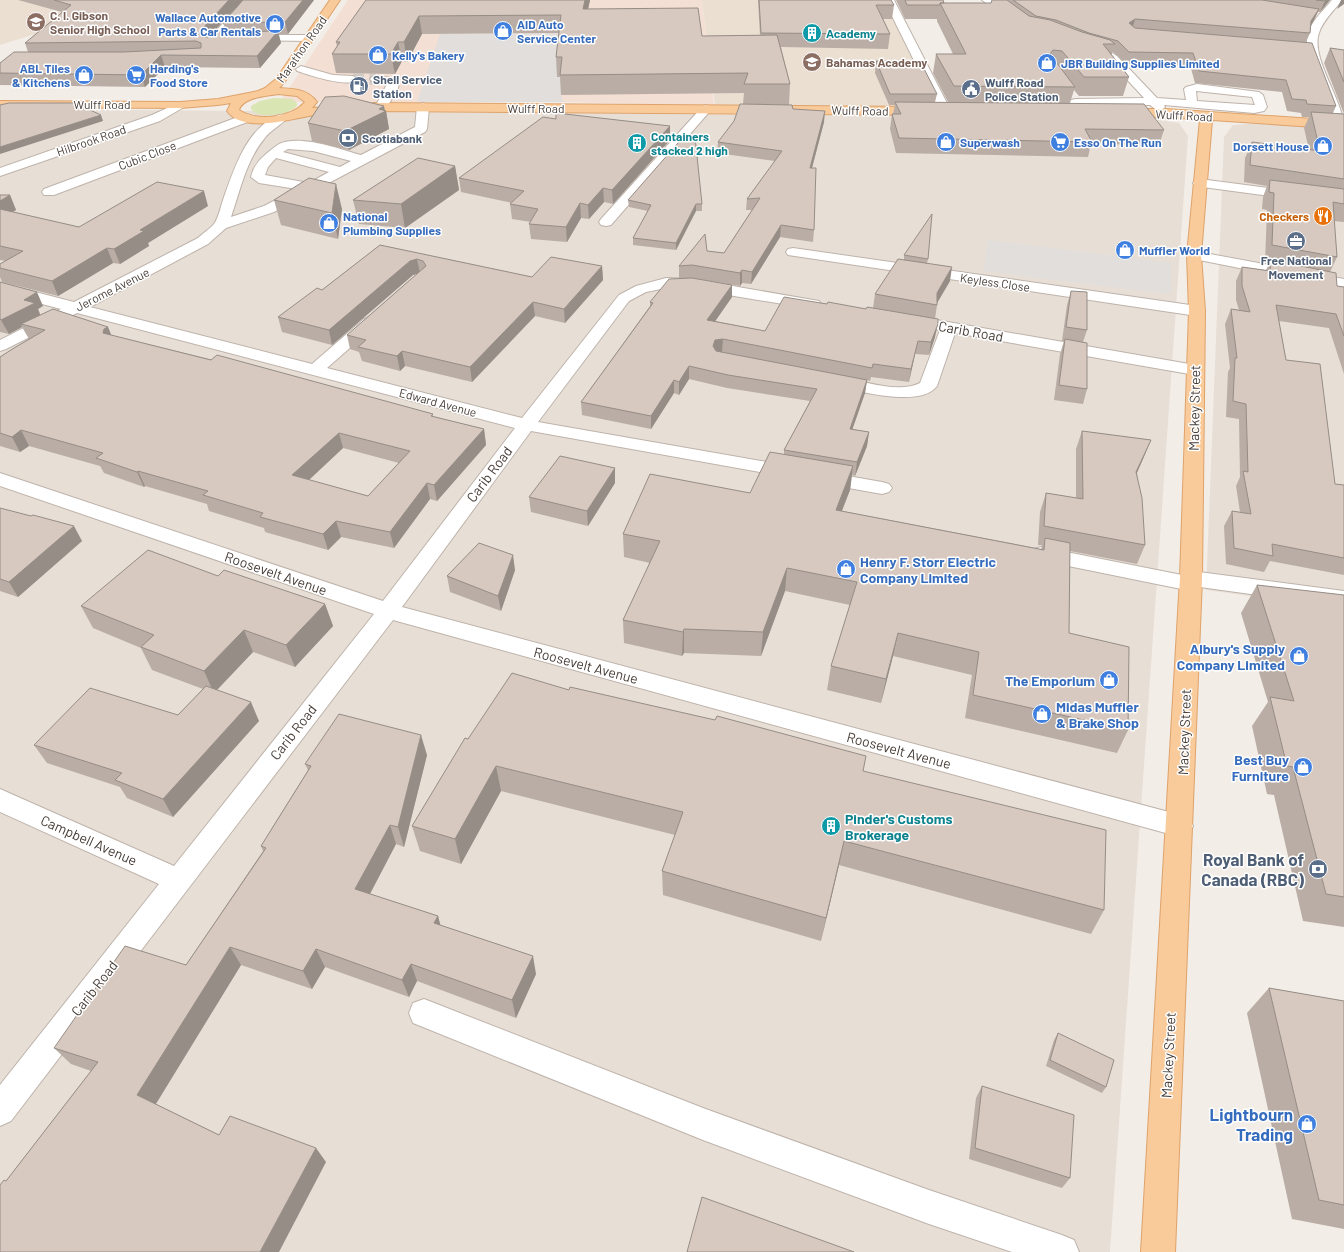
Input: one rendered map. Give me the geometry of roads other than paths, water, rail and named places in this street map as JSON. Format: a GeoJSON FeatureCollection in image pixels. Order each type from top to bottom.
{"type":"FeatureCollection","features":[{"type":"Feature","properties":{"kind":"main road","name":"Marathon Road"},"geometry":{"type":"LineString","coordinates":[[259,94],[269,90],[280,81],[335,0]]}},
{"type":"Feature","properties":{"kind":"main road","name":"Marathon Road"},"geometry":{"type":"LineString","coordinates":[[301,94],[292,90],[290,87],[345,0]]}},
{"type":"Feature","properties":{"kind":"main road","name":"Wulff Road"},"geometry":{"type":"LineString","coordinates":[[180,105],[218,102],[278,92],[301,94],[314,100],[327,102],[378,107]]}},
{"type":"Feature","properties":{"kind":"main road"},"geometry":{"type":"LineString","coordinates":[[245,118],[233,111],[234,106],[242,100],[259,94]]}},
{"type":"Feature","properties":{"kind":"main road"},"geometry":{"type":"LineString","coordinates":[[286,117],[309,107],[311,102],[309,98],[301,94]]}},
{"type":"Feature","properties":{"kind":"main road","name":"Wulff Road"},"geometry":{"type":"LineString","coordinates":[[0,104],[180,105],[218,108],[245,118],[286,117],[322,110],[378,107],[960,111]]}},
{"type":"Feature","properties":{"kind":"main road","name":"Wulff Road"},"geometry":{"type":"LineString","coordinates":[[1075,109],[1166,113],[1199,110],[1342,125]]}},
{"type":"Feature","properties":{"kind":"main road","name":"Mackey Street"},"geometry":{"type":"LineString","coordinates":[[1158,1252],[1191,581],[1197,311],[1194,255],[1200,182],[1199,110]]}},
{"type":"Feature","properties":{"kind":"street"},"geometry":{"type":"LineString","coordinates":[[195,58],[249,0]]}},
{"type":"Feature","properties":{"kind":"street"},"geometry":{"type":"LineString","coordinates":[[889,0],[945,111]]}},
{"type":"Feature","properties":{"kind":"street"},"geometry":{"type":"LineString","coordinates":[[987,0],[1024,26]]}},
{"type":"Feature","properties":{"kind":"street"},"geometry":{"type":"LineString","coordinates":[[1337,0],[1319,16],[1312,40],[1312,52],[1342,125]]}},
{"type":"Feature","properties":{"kind":"street"},"geometry":{"type":"LineString","coordinates":[[214,38],[310,38]]}},
{"type":"Feature","properties":{"kind":"street"},"geometry":{"type":"LineString","coordinates":[[1082,48],[1106,54],[1113,58],[1166,113]]}},
{"type":"Feature","properties":{"kind":"street"},"geometry":{"type":"LineString","coordinates":[[1312,52],[1330,58]]}},
{"type":"Feature","properties":{"kind":"street"},"geometry":{"type":"LineString","coordinates":[[301,69],[332,78],[353,78]]}},
{"type":"Feature","properties":{"kind":"street"},"geometry":{"type":"LineString","coordinates":[[376,79],[388,80],[393,83],[392,88],[378,107]]}},
{"type":"Feature","properties":{"kind":"street"},"geometry":{"type":"LineString","coordinates":[[1066,90],[1075,109],[1154,101],[1199,110],[1254,109],[1261,107],[1257,95],[1255,94],[1197,88],[1190,89],[1199,110]]}},
{"type":"Feature","properties":{"kind":"street","name":"Hilbrook Road"},"geometry":{"type":"LineString","coordinates":[[0,172],[156,118],[180,105]]}},
{"type":"Feature","properties":{"kind":"street","name":"Jerome Avenue"},"geometry":{"type":"LineString","coordinates":[[0,346],[167,261],[203,241],[221,225],[269,209],[421,129],[423,107]]}},
{"type":"Feature","properties":{"kind":"street"},"geometry":{"type":"LineString","coordinates":[[606,222],[706,109]]}},
{"type":"Feature","properties":{"kind":"street","name":"Jerome Avenue"},"geometry":{"type":"LineString","coordinates":[[221,225],[238,179],[254,144],[270,125],[286,117]]}},
{"type":"Feature","properties":{"kind":"street","name":"Jerome Avenue"},"geometry":{"type":"LineString","coordinates":[[245,118],[255,122],[254,144]]}},
{"type":"Feature","properties":{"kind":"street","name":"Cubic Close"},"geometry":{"type":"LineString","coordinates":[[49,192],[245,118]]}},
{"type":"Feature","properties":{"kind":"street"},"geometry":{"type":"LineString","coordinates":[[310,188],[269,181],[258,177],[258,173],[265,161],[281,148],[294,144],[306,145],[363,160]]}},
{"type":"Feature","properties":{"kind":"street"},"geometry":{"type":"LineString","coordinates":[[274,154],[341,171]]}},
{"type":"Feature","properties":{"kind":"street"},"geometry":{"type":"LineString","coordinates":[[1200,182],[1344,202]]}},
{"type":"Feature","properties":{"kind":"street","name":"Keyless Close"},"geometry":{"type":"LineString","coordinates":[[793,252],[1197,311]]}},
{"type":"Feature","properties":{"kind":"street"},"geometry":{"type":"LineString","coordinates":[[1194,255],[1344,284]]}},
{"type":"Feature","properties":{"kind":"street","name":"Carib Road"},"geometry":{"type":"LineString","coordinates":[[0,1110],[388,611],[526,425],[624,298],[641,289],[666,283],[692,284],[832,307]]}},
{"type":"Feature","properties":{"kind":"street","name":"Edward Avenue"},"geometry":{"type":"LineString","coordinates":[[0,288],[526,425],[882,488]]}},
{"type":"Feature","properties":{"kind":"street"},"geometry":{"type":"LineString","coordinates":[[315,370],[379,314]]}},
{"type":"Feature","properties":{"kind":"street","name":"Carib Road"},"geometry":{"type":"LineString","coordinates":[[886,317],[1195,370]]}},
{"type":"Feature","properties":{"kind":"street"},"geometry":{"type":"LineString","coordinates":[[821,378],[898,393],[916,392],[928,386],[949,328]]}},
{"type":"Feature","properties":{"kind":"street","name":"Roosevelt Avenue"},"geometry":{"type":"LineString","coordinates":[[0,479],[388,611],[1180,826]]}},
{"type":"Feature","properties":{"kind":"street"},"geometry":{"type":"LineString","coordinates":[[1019,549],[1191,581],[1344,599]]}},
{"type":"Feature","properties":{"kind":"street","name":"Campbell Avenue"},"geometry":{"type":"LineString","coordinates":[[0,800],[178,880]]}},
{"type":"Feature","properties":{"kind":"street"},"geometry":{"type":"LineString","coordinates":[[424,1013],[703,1124],[929,1207],[1062,1252]]}},
{"type":"Feature","properties":{"kind":"tunnel"},"geometry":{"type":"LineString","coordinates":[[353,79],[376,79]]}},
{"type":"Feature","properties":{"kind":"place","name":"C. I. Gibson Senior High School"},"geometry":{"type":"Point","coordinates":[36,22]}},
{"type":"Feature","properties":{"kind":"place","name":"Wallace Automotive Parts & Car Rentals"},"geometry":{"type":"Point","coordinates":[275,24]}},
{"type":"Feature","properties":{"kind":"place","name":"AID Auto Service Center"},"geometry":{"type":"Point","coordinates":[503,31]}},
{"type":"Feature","properties":{"kind":"place","name":"Academy"},"geometry":{"type":"Point","coordinates":[812,33]}},
{"type":"Feature","properties":{"kind":"place","name":"Kelly's Bakery"},"geometry":{"type":"Point","coordinates":[378,55]}},
{"type":"Feature","properties":{"kind":"place","name":"Bahamas Academy"},"geometry":{"type":"Point","coordinates":[812,62]}},
{"type":"Feature","properties":{"kind":"place","name":"JBR Building Supplies Limited"},"geometry":{"type":"Point","coordinates":[1047,63]}},
{"type":"Feature","properties":{"kind":"place","name":"ABL Tiles & Kitchens"},"geometry":{"type":"Point","coordinates":[84,75]}},
{"type":"Feature","properties":{"kind":"place","name":"Harding's Food Store"},"geometry":{"type":"Point","coordinates":[136,75]}},
{"type":"Feature","properties":{"kind":"place","name":"Shell Service Station"},"geometry":{"type":"Point","coordinates":[359,86]}},
{"type":"Feature","properties":{"kind":"place","name":"Wulff Road Police Station"},"geometry":{"type":"Point","coordinates":[971,89]}},
{"type":"Feature","properties":{"kind":"place","name":"Scotiabank"},"geometry":{"type":"Point","coordinates":[348,138]}},
{"type":"Feature","properties":{"kind":"place","name":"Superwash"},"geometry":{"type":"Point","coordinates":[946,142]}},
{"type":"Feature","properties":{"kind":"place","name":"Esso On The Run"},"geometry":{"type":"Point","coordinates":[1060,142]}},
{"type":"Feature","properties":{"kind":"place","name":"Containers stacked 2 high"},"geometry":{"type":"Point","coordinates":[637,143]}},
{"type":"Feature","properties":{"kind":"place","name":"Dorsett House"},"geometry":{"type":"Point","coordinates":[1323,146]}},
{"type":"Feature","properties":{"kind":"place","name":"Checkers"},"geometry":{"type":"Point","coordinates":[1323,216]}},
{"type":"Feature","properties":{"kind":"place","name":"National Plumbing Supplies"},"geometry":{"type":"Point","coordinates":[329,223]}},
{"type":"Feature","properties":{"kind":"place","name":"Free National Movement"},"geometry":{"type":"Point","coordinates":[1296,241]}},
{"type":"Feature","properties":{"kind":"place","name":"Muffler World"},"geometry":{"type":"Point","coordinates":[1125,250]}},
{"type":"Feature","properties":{"kind":"place","name":"Henry F. Storr Electric Company Limited"},"geometry":{"type":"Point","coordinates":[846,569]}},
{"type":"Feature","properties":{"kind":"place","name":"Albury's Supply Company Limited"},"geometry":{"type":"Point","coordinates":[1299,656]}},
{"type":"Feature","properties":{"kind":"place","name":"The Emporium"},"geometry":{"type":"Point","coordinates":[1109,680]}},
{"type":"Feature","properties":{"kind":"place","name":"Midas Muffler & Brake Shop"},"geometry":{"type":"Point","coordinates":[1042,714]}},
{"type":"Feature","properties":{"kind":"place","name":"Best Buy Furniture"},"geometry":{"type":"Point","coordinates":[1303,767]}},
{"type":"Feature","properties":{"kind":"place","name":"Pinder's Customs Brokerage"},"geometry":{"type":"Point","coordinates":[831,826]}},
{"type":"Feature","properties":{"kind":"place","name":"Royal Bank of Canada (RBC)"},"geometry":{"type":"Point","coordinates":[1318,869]}},
{"type":"Feature","properties":{"kind":"place","name":"Lightbourn Trading"},"geometry":{"type":"Point","coordinates":[1307,1124]}}]}
